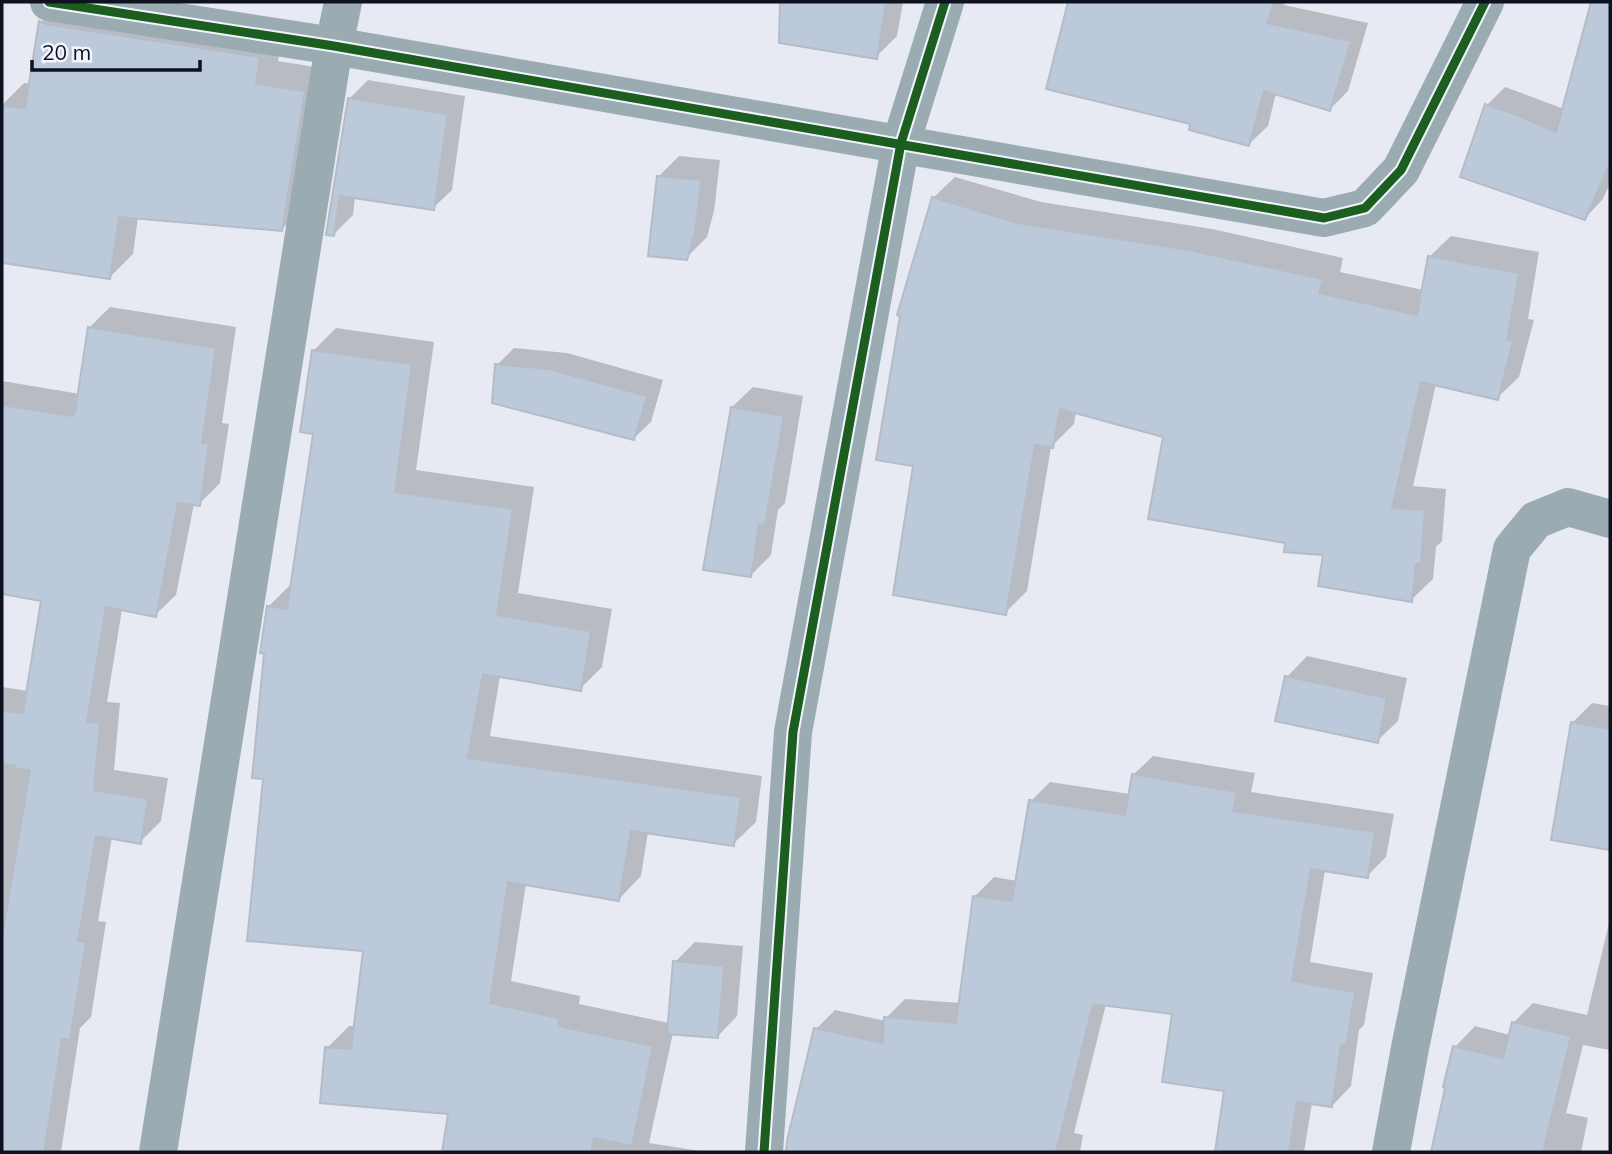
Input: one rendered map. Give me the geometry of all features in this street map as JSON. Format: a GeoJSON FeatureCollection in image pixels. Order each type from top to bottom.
{"type":"FeatureCollection","features":[{"type":"Feature","properties":{"kind":"street"},"geometry":{"type":"LineString","coordinates":[[49,2],[334,46],[1324,218],[1364,208],[1401,170],[1485,2]]}},
{"type":"Feature","properties":{"kind":"street"},"geometry":{"type":"LineString","coordinates":[[158,1152],[343,2]]}},
{"type":"Feature","properties":{"kind":"street"},"geometry":{"type":"LineString","coordinates":[[764,1152],[793,732],[901,144],[945,2]]}},
{"type":"Feature","properties":{"kind":"street"},"geometry":{"type":"LineString","coordinates":[[1391,1152],[1415,1021],[1513,549],[1536,520],[1568,507],[1610,519]]}},
{"type":"Feature","properties":{"kind":"building"},"geometry":{"type":"Polygon","coordinates":[[[780,2],[886,2],[877,59],[779,43],[780,2]]]}},
{"type":"Feature","properties":{"kind":"building"},"geometry":{"type":"Polygon","coordinates":[[[1068,2],[1274,2],[1267,23],[1351,41],[1330,111],[1264,91],[1249,146],[1189,130],[1190,124],[1046,89],[1068,2]]]}},
{"type":"Feature","properties":{"kind":"building"},"geometry":{"type":"Polygon","coordinates":[[[1591,2],[1610,2],[1610,163],[1585,220],[1460,177],[1485,104],[1556,132],[1591,2]]]}},
{"type":"Feature","properties":{"kind":"building"},"geometry":{"type":"Polygon","coordinates":[[[39,21],[260,57],[256,84],[305,91],[282,231],[119,217],[110,279],[2,263],[2,106],[25,108],[39,21]]]}},
{"type":"Feature","properties":{"kind":"building"},"geometry":{"type":"Polygon","coordinates":[[[348,98],[448,114],[434,210],[340,196],[334,236],[326,235],[348,98]]]}},
{"type":"Feature","properties":{"kind":"building"},"geometry":{"type":"Polygon","coordinates":[[[657,176],[701,180],[695,233],[687,260],[648,256],[657,176]]]}},
{"type":"Feature","properties":{"kind":"building"},"geometry":{"type":"Polygon","coordinates":[[[932,197],[1018,223],[1189,250],[1323,279],[1319,293],[1417,315],[1428,256],[1519,273],[1507,340],[1513,341],[1498,400],[1421,382],[1392,508],[1425,510],[1421,564],[1416,564],[1412,602],[1318,586],[1323,555],[1284,552],[1285,543],[1148,519],[1163,437],[1060,409],[1053,448],[1035,445],[1006,615],[893,595],[913,466],[876,460],[900,316],[897,315],[932,197]]]}},
{"type":"Feature","properties":{"kind":"building"},"geometry":{"type":"Polygon","coordinates":[[[88,327],[216,348],[202,443],[209,444],[200,506],[178,503],[156,617],[106,607],[87,722],[100,723],[94,790],[148,799],[141,844],[96,836],[78,941],[86,942],[70,1040],[62,1039],[44,1152],[2,1152],[2,937],[30,770],[14,769],[15,766],[2,764],[2,710],[23,713],[41,601],[2,594],[2,405],[73,416],[88,327]]]}},
{"type":"Feature","properties":{"kind":"building"},"geometry":{"type":"Polygon","coordinates":[[[312,350],[412,364],[395,492],[513,509],[497,615],[591,631],[581,691],[483,674],[468,758],[741,797],[734,846],[631,831],[619,901],[508,882],[490,1003],[559,1018],[558,1026],[653,1046],[632,1146],[594,1138],[591,1152],[442,1152],[448,1114],[320,1103],[325,1047],[351,1049],[363,951],[247,941],[263,779],[252,778],[264,654],[260,653],[267,606],[287,609],[313,434],[300,432],[312,350]]]}},
{"type":"Feature","properties":{"kind":"building"},"geometry":{"type":"Polygon","coordinates":[[[495,364],[549,369],[647,396],[634,440],[492,403],[495,364]]]}},
{"type":"Feature","properties":{"kind":"building"},"geometry":{"type":"Polygon","coordinates":[[[731,407],[784,416],[765,525],[759,524],[751,577],[703,570],[731,407]]]}},
{"type":"Feature","properties":{"kind":"building"},"geometry":{"type":"Polygon","coordinates":[[[1285,676],[1387,698],[1378,743],[1275,721],[1285,676]]]}},
{"type":"Feature","properties":{"kind":"building"},"geometry":{"type":"Polygon","coordinates":[[[1571,722],[1610,729],[1610,850],[1551,840],[1571,722]]]}},
{"type":"Feature","properties":{"kind":"building"},"geometry":{"type":"Polygon","coordinates":[[[1132,774],[1237,792],[1233,811],[1375,832],[1368,878],[1311,869],[1292,981],[1355,992],[1346,1046],[1341,1045],[1332,1107],[1297,1102],[1289,1152],[1215,1152],[1224,1091],[1162,1082],[1172,1014],[1093,1004],[1056,1152],[786,1152],[814,1028],[883,1043],[884,1017],[956,1023],[973,896],[1012,901],[1029,800],[1125,815],[1132,774]]]}},
{"type":"Feature","properties":{"kind":"building"},"geometry":{"type":"Polygon","coordinates":[[[673,961],[724,966],[718,1038],[667,1034],[673,961]]]}},
{"type":"Feature","properties":{"kind":"building"},"geometry":{"type":"Polygon","coordinates":[[[1512,1022],[1571,1036],[1543,1152],[1431,1152],[1453,1046],[1503,1058],[1512,1022]]]}},
{"type":"Feature","properties":{"kind":"cycle path"},"geometry":{"type":"LineString","coordinates":[[49,2],[334,46],[1324,218],[1365,208],[1401,170],[1485,2]]}},
{"type":"Feature","properties":{"kind":"cycle path"},"geometry":{"type":"LineString","coordinates":[[764,1152],[793,732],[901,143],[945,2]]}}]}
